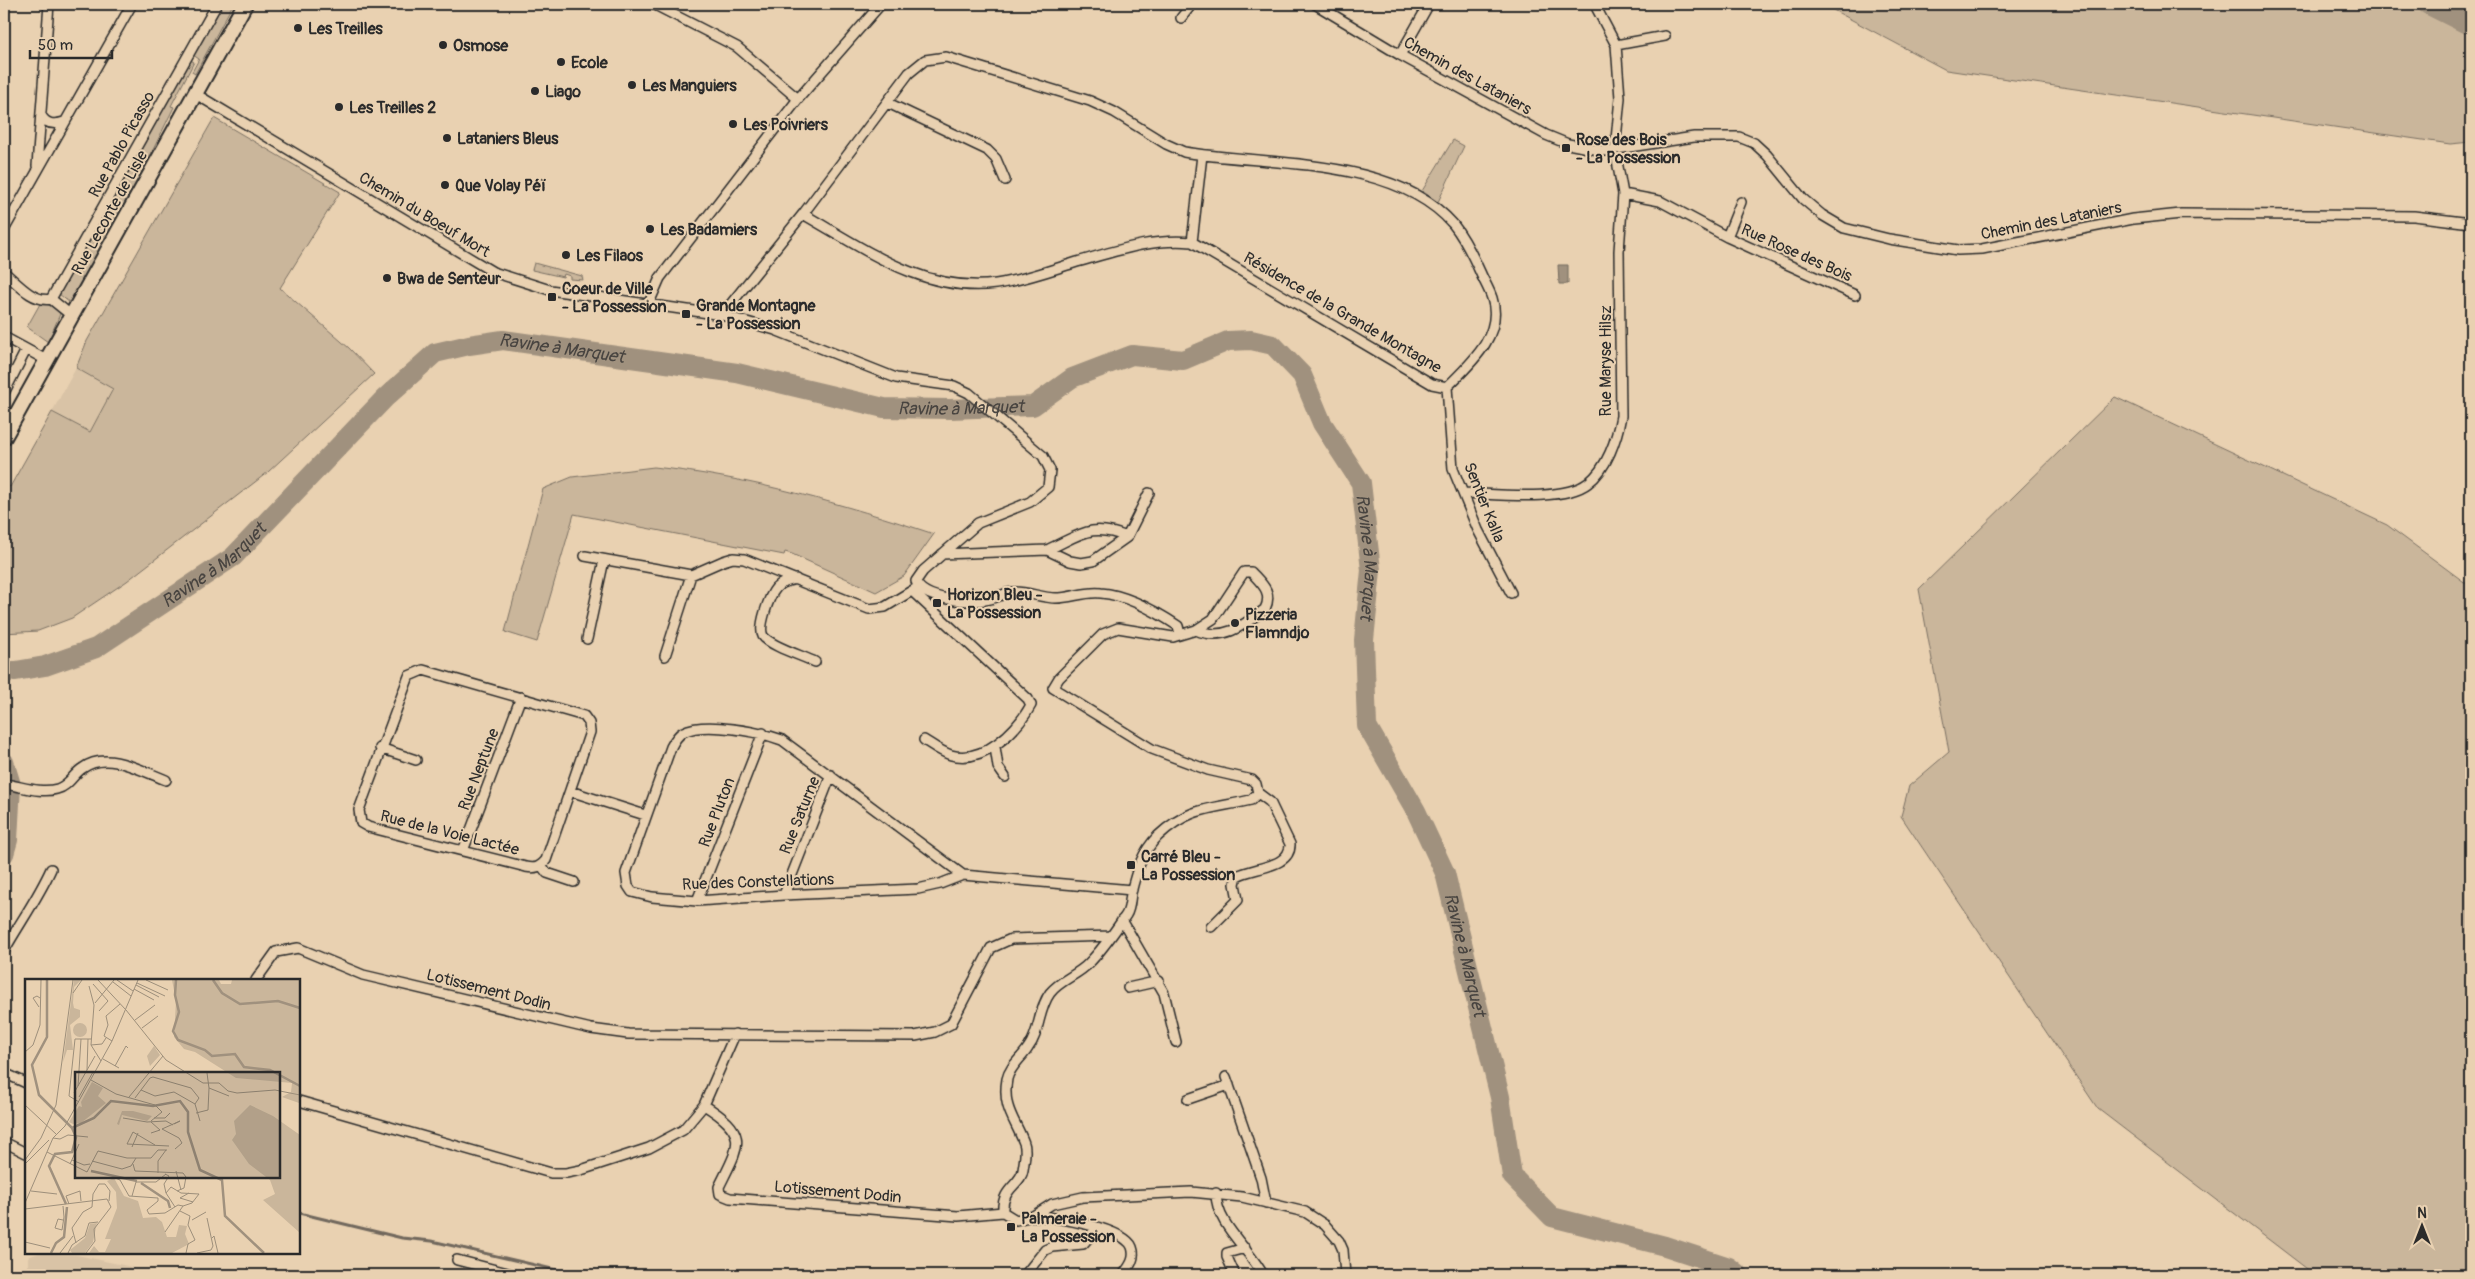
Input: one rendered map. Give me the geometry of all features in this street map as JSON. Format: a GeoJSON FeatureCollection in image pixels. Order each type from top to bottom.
{"type":"FeatureCollection","features":[{"type":"Feature","properties":{"kind":"main road","name":"Rue Leconte de Lisle"},"geometry":{"type":"LineString","coordinates":[[4,437],[245,4]]}},
{"type":"Feature","properties":{"kind":"street"},"geometry":{"type":"LineString","coordinates":[[37,168],[49,4]]}},
{"type":"Feature","properties":{"kind":"street"},"geometry":{"type":"LineString","coordinates":[[4,230],[37,168],[132,4]]}},
{"type":"Feature","properties":{"kind":"street","name":"Rue Pablo Picasso"},"geometry":{"type":"LineString","coordinates":[[51,299],[217,4]]}},
{"type":"Feature","properties":{"kind":"street"},"geometry":{"type":"LineString","coordinates":[[649,303],[660,278],[798,99],[880,4]]}},
{"type":"Feature","properties":{"kind":"street"},"geometry":{"type":"LineString","coordinates":[[1181,18],[1192,4]]}},
{"type":"Feature","properties":{"kind":"street","name":"Chemin des Lataniers"},"geometry":{"type":"LineString","coordinates":[[1315,4],[1400,55],[1568,144],[1590,149],[1615,150],[1694,136],[1739,137],[1754,143],[1767,154],[1803,199],[1822,215],[1844,228],[1889,239],[1958,250],[1982,249],[2133,219],[2181,214],[2414,216],[2471,222]]}},
{"type":"Feature","properties":{"kind":"street"},"geometry":{"type":"LineString","coordinates":[[1400,55],[1429,4]]}},
{"type":"Feature","properties":{"kind":"street"},"geometry":{"type":"LineString","coordinates":[[655,5],[737,48],[798,99]]}},
{"type":"Feature","properties":{"kind":"street"},"geometry":{"type":"LineString","coordinates":[[1597,9],[1616,45],[1620,98],[1615,150],[1623,194]]}},
{"type":"Feature","properties":{"kind":"street"},"geometry":{"type":"LineString","coordinates":[[1616,45],[1665,36]]}},
{"type":"Feature","properties":{"kind":"street","name":"Résidence de la Grande Montagne"},"geometry":{"type":"LineString","coordinates":[[722,315],[803,214],[909,73],[925,60],[946,57],[1090,101],[1114,112],[1166,144],[1184,152],[1320,166],[1363,175],[1405,190],[1437,209],[1465,240],[1492,297],[1494,307],[1491,334],[1484,347],[1447,387],[1432,384],[1192,242],[1155,241],[1024,278],[996,284],[964,285],[938,281],[900,269],[803,214]]}},
{"type":"Feature","properties":{"kind":"street","name":"Chemin du Boeuf Mort"},"geometry":{"type":"LineString","coordinates":[[194,93],[493,272],[550,290],[722,315],[775,330],[896,378],[954,386],[970,393],[1043,456],[1050,470],[1048,487],[1030,502],[978,523],[919,575],[915,589]]}},
{"type":"Feature","properties":{"kind":"street"},"geometry":{"type":"LineString","coordinates":[[888,103],[987,150],[996,159],[1005,180]]}},
{"type":"Feature","properties":{"kind":"street"},"geometry":{"type":"LineString","coordinates":[[41,116],[46,122],[51,124],[64,122]]}},
{"type":"Feature","properties":{"kind":"street"},"geometry":{"type":"LineString","coordinates":[[1192,242],[1202,155]]}},
{"type":"Feature","properties":{"kind":"street","name":"Rue Rose des Bois"},"geometry":{"type":"LineString","coordinates":[[1623,194],[1660,201],[1727,237],[1855,295]]}},
{"type":"Feature","properties":{"kind":"street","name":"Rue Maryse Hilsz"},"geometry":{"type":"LineString","coordinates":[[1464,493],[1566,493],[1588,484],[1605,464],[1618,432],[1621,416],[1619,251],[1623,194]]}},
{"type":"Feature","properties":{"kind":"street","name":"Rue Rose des Bois"},"geometry":{"type":"LineString","coordinates":[[1727,237],[1741,202]]}},
{"type":"Feature","properties":{"kind":"street"},"geometry":{"type":"LineString","coordinates":[[4,272],[35,297],[45,300],[51,299],[72,316]]}},
{"type":"Feature","properties":{"kind":"street"},"geometry":{"type":"LineString","coordinates":[[4,337],[48,361]]}},
{"type":"Feature","properties":{"kind":"street"},"geometry":{"type":"LineString","coordinates":[[4,393],[26,350]]}},
{"type":"Feature","properties":{"kind":"street","name":"Sentier Kalla"},"geometry":{"type":"LineString","coordinates":[[1447,387],[1453,469],[1478,530],[1511,592]]}},
{"type":"Feature","properties":{"kind":"street"},"geometry":{"type":"LineString","coordinates":[[1047,550],[1070,561],[1081,563],[1093,561],[1127,537],[1149,493]]}},
{"type":"Feature","properties":{"kind":"street"},"geometry":{"type":"LineString","coordinates":[[942,554],[1047,550],[1099,528],[1127,537]]}},
{"type":"Feature","properties":{"kind":"street"},"geometry":{"type":"LineString","coordinates":[[585,556],[691,575],[723,561],[733,558],[744,559],[869,609],[885,607],[915,589]]}},
{"type":"Feature","properties":{"kind":"street"},"geometry":{"type":"LineString","coordinates":[[587,639],[604,560]]}},
{"type":"Feature","properties":{"kind":"street"},"geometry":{"type":"LineString","coordinates":[[1196,630],[1212,635],[1227,634],[1240,628],[1265,609],[1269,596],[1267,589],[1251,572],[1244,572],[1213,619],[1196,630],[1173,637],[1118,628],[1103,634],[1059,678],[1053,688],[1152,749],[1208,770],[1252,780],[1256,784],[1258,793],[1270,802],[1290,844],[1290,850],[1284,860],[1237,876],[1235,884],[1238,900],[1212,927]]}},
{"type":"Feature","properties":{"kind":"street"},"geometry":{"type":"LineString","coordinates":[[665,656],[691,575]]}},
{"type":"Feature","properties":{"kind":"street"},"geometry":{"type":"LineString","coordinates":[[797,579],[783,583],[776,588],[761,631],[772,642],[815,662]]}},
{"type":"Feature","properties":{"kind":"street"},"geometry":{"type":"LineString","coordinates":[[915,589],[936,597],[985,600],[1007,592],[1050,598],[1090,592],[1110,594],[1166,618],[1178,626],[1180,634]]}},
{"type":"Feature","properties":{"kind":"street"},"geometry":{"type":"LineString","coordinates":[[915,589],[1028,699],[1031,705],[1026,714],[995,747],[964,756],[953,756],[924,740]]}},
{"type":"Feature","properties":{"kind":"street","name":"Rue de la Voie Lactée"},"geometry":{"type":"LineString","coordinates":[[430,671],[521,697],[584,716],[589,723],[590,732],[546,860],[541,865],[534,868],[368,827],[361,823],[359,810],[380,748],[409,676],[415,672],[430,671]]}},
{"type":"Feature","properties":{"kind":"street","name":"Rue Neptune"},"geometry":{"type":"LineString","coordinates":[[463,851],[521,697]]}},
{"type":"Feature","properties":{"kind":"street","name":"Rue des Constellations"},"geometry":{"type":"LineString","coordinates":[[963,875],[782,740],[763,733],[700,727],[683,732],[671,747],[645,815],[626,873],[628,886],[632,892],[652,897],[697,901],[784,894],[918,889],[940,884],[963,875],[1132,890]]}},
{"type":"Feature","properties":{"kind":"street","name":"Rue Pluton"},"geometry":{"type":"LineString","coordinates":[[697,901],[763,733]]}},
{"type":"Feature","properties":{"kind":"street"},"geometry":{"type":"LineString","coordinates":[[995,747],[998,767],[1005,777]]}},
{"type":"Feature","properties":{"kind":"street"},"geometry":{"type":"LineString","coordinates":[[380,748],[416,760]]}},
{"type":"Feature","properties":{"kind":"street"},"geometry":{"type":"LineString","coordinates":[[4,784],[43,791],[58,789],[72,780],[81,769],[92,763],[104,761],[120,763],[166,780]]}},
{"type":"Feature","properties":{"kind":"street","name":"Rue Saturne"},"geometry":{"type":"LineString","coordinates":[[784,894],[831,775]]}},
{"type":"Feature","properties":{"kind":"street"},"geometry":{"type":"LineString","coordinates":[[570,791],[645,815]]}},
{"type":"Feature","properties":{"kind":"street"},"geometry":{"type":"LineString","coordinates":[[1123,1275],[1132,1263],[1132,1246],[1127,1239],[1118,1234],[1059,1218],[1033,1216],[1016,1220],[1003,1212],[1002,1203],[1005,1195],[1023,1173],[1025,1145],[1012,1121],[1006,1096],[1008,1077],[1016,1062],[1029,1047],[1041,1010],[1049,994],[1056,986],[1070,979],[1089,963],[1128,912],[1139,864],[1146,850],[1158,836],[1196,812],[1213,806],[1251,800],[1258,793]]}},
{"type":"Feature","properties":{"kind":"street"},"geometry":{"type":"LineString","coordinates":[[541,865],[547,873],[574,882]]}},
{"type":"Feature","properties":{"kind":"street"},"geometry":{"type":"LineString","coordinates":[[4,952],[28,908],[40,894],[51,869]]}},
{"type":"Feature","properties":{"kind":"street"},"geometry":{"type":"LineString","coordinates":[[1122,920],[1159,981],[1164,993],[1176,1042]]}},
{"type":"Feature","properties":{"kind":"street","name":"Lotissement Dodin"},"geometry":{"type":"LineString","coordinates":[[257,979],[276,952],[298,948],[364,975],[591,1029],[628,1034],[915,1036],[935,1032],[951,1024],[991,948],[999,943],[1011,940],[1111,936]]}},
{"type":"Feature","properties":{"kind":"street"},"geometry":{"type":"LineString","coordinates":[[1128,988],[1159,981]]}},
{"type":"Feature","properties":{"kind":"street"},"geometry":{"type":"LineString","coordinates":[[300,1100],[551,1173],[566,1173],[649,1148],[683,1130],[704,1105],[735,1034]]}},
{"type":"Feature","properties":{"kind":"street"},"geometry":{"type":"LineString","coordinates":[[4,1073],[25,1084]]}},
{"type":"Feature","properties":{"kind":"street"},"geometry":{"type":"LineString","coordinates":[[1188,1099],[1227,1081],[1261,1178],[1266,1203]]}},
{"type":"Feature","properties":{"kind":"street","name":"Lotissement Dodin"},"geometry":{"type":"LineString","coordinates":[[704,1105],[727,1119],[737,1134],[737,1148],[719,1187],[720,1194],[730,1198],[958,1216],[1003,1212]]}},
{"type":"Feature","properties":{"kind":"street"},"geometry":{"type":"LineString","coordinates":[[4,1142],[25,1152]]}},
{"type":"Feature","properties":{"kind":"street"},"geometry":{"type":"LineString","coordinates":[[1033,1216],[1052,1204],[1083,1197],[1191,1192],[1216,1193],[1305,1212],[1326,1225],[1339,1240],[1343,1250],[1345,1275]]}},
{"type":"Feature","properties":{"kind":"street"},"geometry":{"type":"LineString","coordinates":[[1216,1193],[1216,1205],[1223,1220],[1263,1275]]}},
{"type":"Feature","properties":{"kind":"street"},"geometry":{"type":"LineString","coordinates":[[1025,1275],[1045,1250],[1061,1245],[1084,1244],[1097,1228]]}},
{"type":"Feature","properties":{"kind":"street"},"geometry":{"type":"LineString","coordinates":[[1235,1275],[1227,1257],[1228,1253],[1245,1248]]}},
{"type":"Feature","properties":{"kind":"street"},"geometry":{"type":"LineString","coordinates":[[457,1260],[515,1275]]}},
{"type":"Feature","properties":{"kind":"shaded area"},"geometry":{"type":"Polygon","coordinates":[[[222,4],[233,4],[195,74],[192,72],[199,59],[193,55],[222,4]]]}},
{"type":"Feature","properties":{"kind":"shaded area"},"geometry":{"type":"Polygon","coordinates":[[[1822,4],[2471,4],[2471,142],[2450,144],[1946,70],[1822,4]]]}},
{"type":"Feature","properties":{"kind":"shaded area"},"geometry":{"type":"Polygon","coordinates":[[[189,59],[194,62],[171,106],[174,107],[124,209],[70,303],[59,294],[189,59]]]}},
{"type":"Feature","properties":{"kind":"shaded area"},"geometry":{"type":"Polygon","coordinates":[[[214,118],[340,192],[280,288],[349,348],[374,374],[268,472],[127,581],[72,618],[38,631],[4,633],[4,483],[10,487],[52,412],[90,432],[113,389],[76,368],[87,341],[214,118]]]}},
{"type":"Feature","properties":{"kind":"shaded area"},"geometry":{"type":"Polygon","coordinates":[[[1453,140],[1464,146],[1438,202],[1422,191],[1453,140]]]}},
{"type":"Feature","properties":{"kind":"shaded area"},"geometry":{"type":"Polygon","coordinates":[[[534,263],[582,276],[583,280],[570,279],[570,276],[564,274],[563,277],[532,270],[534,263]]]}},
{"type":"Feature","properties":{"kind":"shaded area"},"geometry":{"type":"Polygon","coordinates":[[[1558,265],[1568,265],[1568,284],[1559,284],[1558,265]]]}},
{"type":"Feature","properties":{"kind":"shaded area"},"geometry":{"type":"Polygon","coordinates":[[[41,302],[58,309],[60,314],[48,342],[27,327],[41,302]]]}},
{"type":"Feature","properties":{"kind":"shaded area"},"geometry":{"type":"Polygon","coordinates":[[[76,368],[113,388],[90,432],[52,412],[76,368]]]}},
{"type":"Feature","properties":{"kind":"shaded area"},"geometry":{"type":"Polygon","coordinates":[[[2115,397],[2387,525],[2471,587],[2471,1275],[2315,1275],[2098,1109],[1901,816],[1909,786],[1949,752],[1919,589],[2115,397]]]}},
{"type":"Feature","properties":{"kind":"shaded area"},"geometry":{"type":"Polygon","coordinates":[[[654,467],[725,477],[796,493],[934,534],[904,576],[876,592],[785,552],[784,555],[574,514],[537,642],[505,632],[543,489],[572,477],[654,467]]]}},
{"type":"Feature","properties":{"kind":"shaded area"},"geometry":{"type":"Polygon","coordinates":[[[36,1254],[77,1255],[132,1267],[129,1275],[28,1275],[28,1257],[36,1254]]]}},
{"type":"Feature","properties":{"kind":"waterway"},"geometry":{"type":"LineString","coordinates":[[2427,4],[2471,26]]}},
{"type":"Feature","properties":{"kind":"waterway","name":"Ravine à Marquet"},"geometry":{"type":"LineString","coordinates":[[4,673],[45,666],[96,648],[233,557],[385,398],[435,353],[503,340],[737,373],[884,408],[950,409],[1033,406],[1072,378],[1132,355],[1183,360],[1228,341],[1251,340],[1273,345],[1302,375],[1322,423],[1361,483],[1371,570],[1364,640],[1367,726],[1416,811],[1445,873],[1500,1097],[1512,1176],[1552,1217],[1665,1246],[1729,1267],[1739,1275]]}},
{"type":"Feature","properties":{"kind":"waterway"},"geometry":{"type":"LineString","coordinates":[[4,762],[11,785],[8,840],[4,854]]}},
{"type":"Feature","properties":{"kind":"waterway"},"geometry":{"type":"LineString","coordinates":[[300,1213],[402,1238],[432,1241],[578,1275]]}},
{"type":"Feature","properties":{"kind":"place","name":"Les Treilles"},"geometry":{"type":"Point","coordinates":[298,28]}},
{"type":"Feature","properties":{"kind":"place","name":"Osmose"},"geometry":{"type":"Point","coordinates":[443,45]}},
{"type":"Feature","properties":{"kind":"place","name":"Ecole"},"geometry":{"type":"Point","coordinates":[561,62]}},
{"type":"Feature","properties":{"kind":"place","name":"Les Manguiers"},"geometry":{"type":"Point","coordinates":[632,85]}},
{"type":"Feature","properties":{"kind":"place","name":"Liago"},"geometry":{"type":"Point","coordinates":[535,91]}},
{"type":"Feature","properties":{"kind":"place","name":"Les Treilles 2"},"geometry":{"type":"Point","coordinates":[339,107]}},
{"type":"Feature","properties":{"kind":"place","name":"Les Poivriers"},"geometry":{"type":"Point","coordinates":[733,124]}},
{"type":"Feature","properties":{"kind":"place","name":"Lataniers Bleus"},"geometry":{"type":"Point","coordinates":[447,138]}},
{"type":"Feature","properties":{"kind":"place","name":"Rose des Bois - La Possession"},"geometry":{"type":"Point","coordinates":[1566,148]}},
{"type":"Feature","properties":{"kind":"place","name":"Que Volay Péï"},"geometry":{"type":"Point","coordinates":[445,185]}},
{"type":"Feature","properties":{"kind":"place","name":"Les Badamiers"},"geometry":{"type":"Point","coordinates":[650,229]}},
{"type":"Feature","properties":{"kind":"place","name":"Les Filaos"},"geometry":{"type":"Point","coordinates":[566,255]}},
{"type":"Feature","properties":{"kind":"place","name":"Bwa de Senteur"},"geometry":{"type":"Point","coordinates":[387,278]}},
{"type":"Feature","properties":{"kind":"place","name":"Coeur de Ville - La Possession"},"geometry":{"type":"Point","coordinates":[552,297]}},
{"type":"Feature","properties":{"kind":"place","name":"Grande Montagne - La Possession"},"geometry":{"type":"Point","coordinates":[686,314]}},
{"type":"Feature","properties":{"kind":"place","name":"Horizon Bleu - La Possession"},"geometry":{"type":"Point","coordinates":[937,603]}},
{"type":"Feature","properties":{"kind":"place","name":"Pizzeria Flamndjo"},"geometry":{"type":"Point","coordinates":[1235,623]}},
{"type":"Feature","properties":{"kind":"place","name":"Carré Bleu - La Possession"},"geometry":{"type":"Point","coordinates":[1131,865]}},
{"type":"Feature","properties":{"kind":"place","name":"Palmeraie - La Possession"},"geometry":{"type":"Point","coordinates":[1011,1227]}}]}
